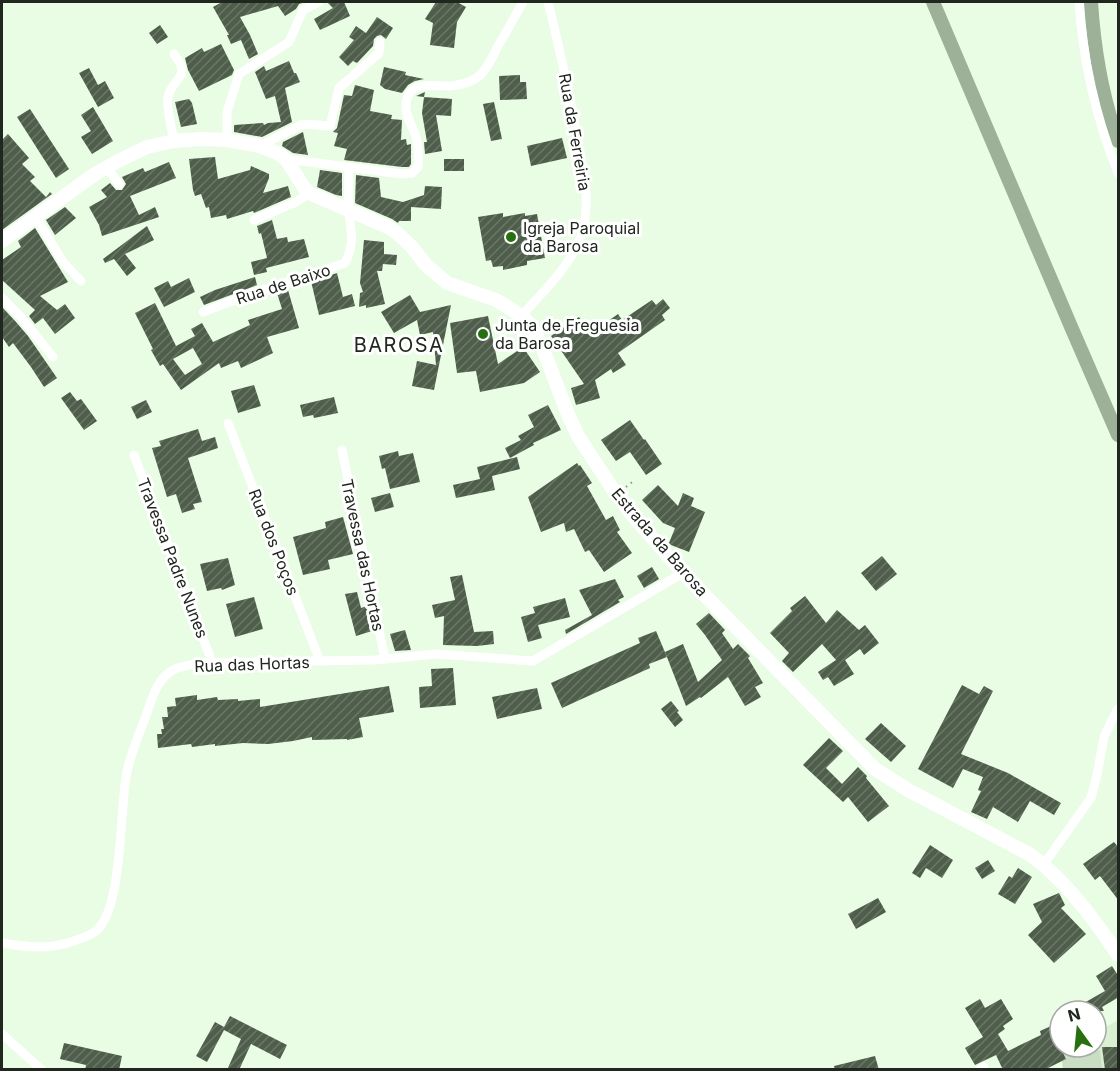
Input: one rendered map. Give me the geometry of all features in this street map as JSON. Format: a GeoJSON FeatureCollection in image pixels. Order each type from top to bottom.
{"type":"FeatureCollection","features":[{"type":"Feature","properties":{"kind":"street"},"geometry":{"type":"LineString","coordinates":[[227,140],[227,112],[239,74],[289,42],[303,10],[319,2]]}},
{"type":"Feature","properties":{"kind":"street"},"geometry":{"type":"LineString","coordinates":[[286,159],[402,174],[412,173],[418,167],[420,153],[415,132],[407,116],[406,104],[410,94],[419,86],[428,84],[450,86],[463,84],[478,77],[523,2]]}},
{"type":"Feature","properties":{"kind":"street","name":"Rua da Ferreiria"},"geometry":{"type":"LineString","coordinates":[[521,316],[552,282],[571,256],[585,219],[587,200],[569,87],[548,2]]}},
{"type":"Feature","properties":{"kind":"street"},"geometry":{"type":"LineString","coordinates":[[1079,2],[1082,39],[1093,97],[1109,150],[1119,173]]}},
{"type":"Feature","properties":{"kind":"street"},"geometry":{"type":"LineString","coordinates":[[260,146],[303,124],[330,126],[339,88],[379,53],[380,42]]}},
{"type":"Feature","properties":{"kind":"street"},"geometry":{"type":"LineString","coordinates":[[174,54],[180,61],[182,70],[181,78],[174,85],[168,97],[174,141]]}},
{"type":"Feature","properties":{"kind":"street"},"geometry":{"type":"LineString","coordinates":[[2,241],[107,167],[147,147],[174,141],[227,140],[260,146],[286,159],[309,193],[296,202],[254,220]]}},
{"type":"Feature","properties":{"kind":"street"},"geometry":{"type":"LineString","coordinates":[[107,167],[120,184]]}},
{"type":"Feature","properties":{"kind":"street"},"geometry":{"type":"LineString","coordinates":[[349,168],[349,211]]}},
{"type":"Feature","properties":{"kind":"street","name":"Estrada da Barosa"},"geometry":{"type":"LineString","coordinates":[[309,193],[388,227],[412,247],[425,264],[447,282],[496,300],[521,316],[532,327],[542,346],[578,436],[633,516],[683,573],[875,769],[908,790],[1044,864],[1074,897],[1119,955]]}},
{"type":"Feature","properties":{"kind":"street","name":"Rua de Baixo"},"geometry":{"type":"LineString","coordinates":[[203,312],[345,263],[351,252],[352,240],[349,211]]}},
{"type":"Feature","properties":{"kind":"street"},"geometry":{"type":"LineString","coordinates":[[36,217],[63,262],[81,281]]}},
{"type":"Feature","properties":{"kind":"street"},"geometry":{"type":"LineString","coordinates":[[2,298],[21,317],[53,357]]}},
{"type":"Feature","properties":{"kind":"street","name":"Rua dos Poços"},"geometry":{"type":"LineString","coordinates":[[228,423],[320,661]]}},
{"type":"Feature","properties":{"kind":"street","name":"Travessa das Hortas"},"geometry":{"type":"LineString","coordinates":[[342,450],[385,659]]}},
{"type":"Feature","properties":{"kind":"street","name":"Travessa Padre Nunes"},"geometry":{"type":"LineString","coordinates":[[134,455],[212,662]]}},
{"type":"Feature","properties":{"kind":"street","name":"Rua das Hortas"},"geometry":{"type":"LineString","coordinates":[[2,943],[31,948],[59,946],[87,937],[99,928],[112,898],[118,864],[126,776],[134,746],[159,682],[172,670],[212,662],[385,659],[436,654],[533,661],[683,573]]}},
{"type":"Feature","properties":{"kind":"street"},"geometry":{"type":"LineString","coordinates":[[1044,864],[1090,798],[1104,737],[1119,710]]}},
{"type":"Feature","properties":{"kind":"street"},"geometry":{"type":"LineString","coordinates":[[2,1034],[42,1070]]}},
{"type":"Feature","properties":{"kind":"shaded area"},"geometry":{"type":"Polygon","coordinates":[[[1118,1020],[1118,1069],[1063,1069],[1062,1059],[1108,1059],[1108,1026],[1118,1020]]]}},
{"type":"Feature","properties":{"kind":"shaded area"},"geometry":{"type":"Polygon","coordinates":[[[1062,1059],[1101,1059],[1102,1069],[1063,1069],[1062,1059]]]}},
{"type":"Feature","properties":{"kind":"building"},"geometry":{"type":"Polygon","coordinates":[[[222,2],[305,2],[299,4],[296,9],[285,16],[278,6],[240,17],[258,54],[249,59],[241,40],[231,44],[227,35],[229,35],[213,7],[222,2]]]}},
{"type":"Feature","properties":{"kind":"building"},"geometry":{"type":"Polygon","coordinates":[[[327,2],[344,2],[350,16],[320,30],[314,19],[333,8],[327,2]]]}},
{"type":"Feature","properties":{"kind":"building"},"geometry":{"type":"Polygon","coordinates":[[[436,2],[457,2],[466,7],[457,22],[454,48],[430,45],[433,23],[425,19],[436,2]]]}},
{"type":"Feature","properties":{"kind":"building"},"geometry":{"type":"Polygon","coordinates":[[[377,17],[393,28],[386,39],[381,35],[377,36],[373,46],[357,63],[353,61],[348,66],[339,57],[354,40],[349,37],[356,26],[366,33],[377,17]]]}},
{"type":"Feature","properties":{"kind":"building"},"geometry":{"type":"Polygon","coordinates":[[[160,25],[168,37],[157,44],[149,33],[160,25]]]}},
{"type":"Feature","properties":{"kind":"building"},"geometry":{"type":"Polygon","coordinates":[[[221,44],[234,70],[232,75],[199,91],[188,70],[185,58],[202,48],[204,52],[221,44]]]}},
{"type":"Feature","properties":{"kind":"building"},"geometry":{"type":"Polygon","coordinates":[[[289,61],[300,82],[285,88],[292,122],[262,137],[234,132],[234,125],[263,123],[264,125],[281,122],[275,96],[266,99],[255,72],[264,66],[266,71],[289,61]]]}},
{"type":"Feature","properties":{"kind":"building"},"geometry":{"type":"Polygon","coordinates":[[[384,67],[424,79],[408,85],[402,93],[385,89],[380,85],[384,67]]]}},
{"type":"Feature","properties":{"kind":"building"},"geometry":{"type":"Polygon","coordinates":[[[89,68],[98,85],[105,81],[114,98],[98,107],[79,73],[89,68]]]}},
{"type":"Feature","properties":{"kind":"building"},"geometry":{"type":"Polygon","coordinates":[[[520,75],[520,82],[526,82],[527,99],[500,100],[499,76],[520,75]]]}},
{"type":"Feature","properties":{"kind":"building"},"geometry":{"type":"Polygon","coordinates":[[[355,85],[374,90],[370,111],[392,115],[391,119],[402,120],[401,140],[406,139],[407,145],[411,144],[409,167],[344,160],[347,149],[334,146],[338,133],[333,132],[337,128],[344,95],[352,96],[355,85]]]}},
{"type":"Feature","properties":{"kind":"building"},"geometry":{"type":"Polygon","coordinates":[[[424,97],[452,99],[451,116],[436,115],[442,151],[425,154],[424,142],[427,142],[422,113],[424,97]]]}},
{"type":"Feature","properties":{"kind":"building"},"geometry":{"type":"Polygon","coordinates":[[[189,99],[197,124],[181,127],[175,102],[189,99]]]}},
{"type":"Feature","properties":{"kind":"building"},"geometry":{"type":"Polygon","coordinates":[[[494,102],[502,139],[491,141],[483,104],[494,102]]]}},
{"type":"Feature","properties":{"kind":"building"},"geometry":{"type":"Polygon","coordinates":[[[93,107],[113,141],[92,154],[81,137],[91,131],[81,115],[93,107]]]}},
{"type":"Feature","properties":{"kind":"building"},"geometry":{"type":"Polygon","coordinates":[[[30,109],[69,169],[56,178],[17,117],[30,109]]]}},
{"type":"Feature","properties":{"kind":"building"},"geometry":{"type":"Polygon","coordinates":[[[303,132],[308,155],[293,153],[282,146],[283,142],[303,132]]]}},
{"type":"Feature","properties":{"kind":"building"},"geometry":{"type":"Polygon","coordinates":[[[8,134],[29,158],[22,164],[35,177],[30,181],[46,197],[50,192],[52,194],[2,230],[2,140],[8,134]]]}},
{"type":"Feature","properties":{"kind":"building"},"geometry":{"type":"Polygon","coordinates":[[[562,138],[567,158],[531,166],[527,146],[562,138]]]}},
{"type":"Feature","properties":{"kind":"building"},"geometry":{"type":"Polygon","coordinates":[[[215,157],[218,179],[250,170],[251,166],[269,174],[263,193],[288,186],[291,197],[254,213],[253,211],[227,219],[226,215],[211,218],[209,207],[206,208],[201,194],[195,196],[189,159],[215,157]]]}},
{"type":"Feature","properties":{"kind":"building"},"geometry":{"type":"Polygon","coordinates":[[[444,159],[464,159],[464,171],[444,171],[444,159]]]}},
{"type":"Feature","properties":{"kind":"building"},"geometry":{"type":"Polygon","coordinates":[[[169,162],[176,178],[130,196],[139,215],[155,207],[159,217],[102,236],[89,207],[107,197],[101,190],[110,183],[116,190],[122,190],[126,184],[122,177],[143,168],[145,172],[169,162]]]}},
{"type":"Feature","properties":{"kind":"building"},"geometry":{"type":"Polygon","coordinates":[[[320,170],[342,173],[342,196],[317,187],[320,170]]]}},
{"type":"Feature","properties":{"kind":"building"},"geometry":{"type":"Polygon","coordinates":[[[356,175],[379,178],[381,197],[403,202],[424,195],[425,186],[442,187],[441,209],[411,207],[411,221],[399,221],[398,223],[355,203],[356,175]]]}},
{"type":"Feature","properties":{"kind":"building"},"geometry":{"type":"Polygon","coordinates":[[[65,207],[76,218],[55,235],[46,220],[65,207]]]}},
{"type":"Feature","properties":{"kind":"building","name":"Igreja Paroquial da Barosa"},"geometry":{"type":"Polygon","coordinates":[[[503,213],[503,217],[525,213],[525,216],[537,214],[545,258],[527,261],[527,265],[503,270],[503,266],[493,267],[491,260],[486,261],[478,217],[503,213]]]}},
{"type":"Feature","properties":{"kind":"building"},"geometry":{"type":"Polygon","coordinates":[[[272,220],[277,239],[287,237],[288,242],[304,239],[309,257],[266,268],[267,272],[254,275],[251,262],[267,258],[257,226],[272,220]]]}},
{"type":"Feature","properties":{"kind":"building"},"geometry":{"type":"Polygon","coordinates":[[[147,226],[154,240],[125,254],[136,268],[127,276],[114,259],[105,263],[103,259],[147,226]]]}},
{"type":"Feature","properties":{"kind":"building"},"geometry":{"type":"Polygon","coordinates":[[[35,228],[68,282],[40,296],[57,310],[65,304],[75,318],[55,334],[43,318],[35,324],[29,316],[35,310],[2,280],[2,260],[21,247],[18,241],[35,228]]]}},
{"type":"Feature","properties":{"kind":"building"},"geometry":{"type":"Polygon","coordinates":[[[364,240],[384,242],[384,254],[397,255],[396,265],[383,264],[382,271],[377,271],[385,304],[366,308],[366,305],[359,307],[360,293],[363,292],[360,283],[364,240]]]}},
{"type":"Feature","properties":{"kind":"building"},"geometry":{"type":"Polygon","coordinates":[[[337,273],[343,297],[352,294],[355,306],[319,315],[311,281],[337,273]]]}},
{"type":"Feature","properties":{"kind":"building"},"geometry":{"type":"Polygon","coordinates":[[[255,277],[257,285],[204,305],[200,297],[215,290],[255,277]]]}},
{"type":"Feature","properties":{"kind":"building"},"geometry":{"type":"Polygon","coordinates":[[[189,278],[195,292],[164,307],[154,288],[168,281],[171,287],[189,278]]]}},
{"type":"Feature","properties":{"kind":"building"},"geometry":{"type":"Polygon","coordinates":[[[288,290],[299,328],[267,337],[273,353],[241,368],[238,361],[221,368],[219,363],[181,390],[163,364],[160,366],[135,313],[155,303],[176,346],[195,336],[191,329],[202,323],[213,342],[250,325],[248,320],[282,309],[277,293],[288,290]],[[193,348],[173,359],[185,375],[202,364],[193,348]]]}},
{"type":"Feature","properties":{"kind":"building"},"geometry":{"type":"Polygon","coordinates":[[[410,295],[420,312],[451,305],[434,390],[412,386],[417,361],[436,365],[433,332],[420,335],[417,320],[394,333],[381,312],[410,295]]]}},
{"type":"Feature","properties":{"kind":"building"},"geometry":{"type":"Polygon","coordinates":[[[663,299],[670,308],[662,315],[665,320],[618,353],[626,365],[613,373],[611,369],[595,380],[600,398],[576,405],[571,388],[584,384],[551,336],[579,317],[590,334],[618,314],[622,320],[652,300],[656,305],[663,299]]]}},
{"type":"Feature","properties":{"kind":"building"},"geometry":{"type":"Polygon","coordinates":[[[2,307],[28,336],[57,378],[44,387],[13,343],[9,347],[2,337],[2,307]]]}},
{"type":"Feature","properties":{"kind":"building"},"geometry":{"type":"Polygon","coordinates":[[[488,316],[498,364],[523,347],[540,372],[524,383],[480,392],[476,371],[457,373],[450,323],[488,316]]]}},
{"type":"Feature","properties":{"kind":"building"},"geometry":{"type":"Polygon","coordinates":[[[254,385],[261,406],[238,413],[231,391],[254,385]]]}},
{"type":"Feature","properties":{"kind":"building"},"geometry":{"type":"Polygon","coordinates":[[[70,392],[77,401],[81,399],[97,421],[84,430],[61,398],[70,392]]]}},
{"type":"Feature","properties":{"kind":"building"},"geometry":{"type":"Polygon","coordinates":[[[334,397],[338,413],[314,418],[313,415],[303,417],[300,405],[334,397]]]}},
{"type":"Feature","properties":{"kind":"building"},"geometry":{"type":"Polygon","coordinates":[[[146,400],[152,412],[137,419],[131,407],[146,400]]]}},
{"type":"Feature","properties":{"kind":"building"},"geometry":{"type":"Polygon","coordinates":[[[548,405],[561,430],[533,443],[534,445],[510,458],[505,448],[521,440],[518,436],[534,427],[528,415],[548,405]]]}},
{"type":"Feature","properties":{"kind":"building"},"geometry":{"type":"Polygon","coordinates":[[[630,420],[662,464],[646,475],[630,452],[616,461],[601,440],[630,420]]]}},
{"type":"Feature","properties":{"kind":"building"},"geometry":{"type":"Polygon","coordinates":[[[198,429],[202,441],[215,437],[218,448],[188,458],[202,502],[193,504],[195,509],[182,513],[176,494],[167,497],[152,448],[161,446],[159,441],[198,429]]]}},
{"type":"Feature","properties":{"kind":"building"},"geometry":{"type":"Polygon","coordinates":[[[398,451],[399,456],[413,453],[420,482],[390,489],[385,468],[382,469],[379,456],[398,451]]]}},
{"type":"Feature","properties":{"kind":"building"},"geometry":{"type":"Polygon","coordinates":[[[517,457],[520,469],[492,476],[495,490],[456,498],[453,485],[480,479],[477,467],[517,457]]]}},
{"type":"Feature","properties":{"kind":"building"},"geometry":{"type":"Polygon","coordinates":[[[577,463],[592,483],[587,486],[606,520],[613,516],[620,530],[617,532],[632,553],[604,572],[589,550],[585,552],[574,529],[566,532],[564,523],[541,532],[528,497],[577,463]]]}},
{"type":"Feature","properties":{"kind":"building"},"geometry":{"type":"Polygon","coordinates":[[[658,485],[678,506],[683,493],[694,498],[691,506],[705,512],[689,552],[669,543],[675,528],[663,523],[642,500],[658,485]]]}},
{"type":"Feature","properties":{"kind":"building"},"geometry":{"type":"Polygon","coordinates":[[[390,493],[394,507],[375,512],[371,498],[390,493]]]}},
{"type":"Feature","properties":{"kind":"building"},"geometry":{"type":"Polygon","coordinates":[[[343,517],[353,554],[328,560],[330,569],[303,575],[293,537],[326,528],[325,522],[343,517]]]}},
{"type":"Feature","properties":{"kind":"building"},"geometry":{"type":"Polygon","coordinates":[[[882,556],[897,574],[876,591],[861,573],[882,556]]]}},
{"type":"Feature","properties":{"kind":"building"},"geometry":{"type":"Polygon","coordinates":[[[228,558],[235,585],[222,590],[221,588],[207,591],[200,564],[228,558]]]}},
{"type":"Feature","properties":{"kind":"building"},"geometry":{"type":"Polygon","coordinates":[[[652,567],[659,579],[644,588],[637,576],[652,567]]]}},
{"type":"Feature","properties":{"kind":"building"},"geometry":{"type":"Polygon","coordinates":[[[462,575],[474,632],[493,631],[494,644],[443,645],[444,616],[435,618],[432,605],[455,600],[450,577],[462,575]]]}},
{"type":"Feature","properties":{"kind":"building"},"geometry":{"type":"Polygon","coordinates":[[[615,579],[624,597],[618,600],[620,602],[566,634],[565,630],[592,615],[579,590],[615,579]]]}},
{"type":"Feature","properties":{"kind":"building"},"geometry":{"type":"Polygon","coordinates":[[[357,592],[361,608],[367,606],[372,631],[356,636],[345,594],[357,592]]]}},
{"type":"Feature","properties":{"kind":"building"},"geometry":{"type":"Polygon","coordinates":[[[805,596],[826,623],[837,610],[859,630],[865,625],[879,643],[864,655],[860,649],[845,660],[854,674],[834,686],[828,677],[823,680],[818,672],[836,660],[822,644],[793,672],[782,661],[789,653],[770,633],[792,611],[790,608],[805,596]]]}},
{"type":"Feature","properties":{"kind":"building"},"geometry":{"type":"Polygon","coordinates":[[[254,597],[263,629],[235,637],[226,604],[254,597]]]}},
{"type":"Feature","properties":{"kind":"building"},"geometry":{"type":"Polygon","coordinates":[[[565,598],[570,617],[538,625],[542,638],[528,642],[521,617],[535,613],[533,607],[565,598]]]}},
{"type":"Feature","properties":{"kind":"building"},"geometry":{"type":"Polygon","coordinates":[[[709,613],[725,630],[722,633],[733,649],[738,644],[750,656],[748,658],[763,683],[755,687],[761,697],[745,706],[728,677],[701,698],[686,706],[665,652],[683,644],[698,682],[722,660],[696,624],[709,613]]]}},
{"type":"Feature","properties":{"kind":"building"},"geometry":{"type":"Polygon","coordinates":[[[405,630],[411,650],[395,651],[390,634],[405,630]]]}},
{"type":"Feature","properties":{"kind":"building"},"geometry":{"type":"Polygon","coordinates":[[[656,631],[667,657],[649,664],[650,668],[562,708],[551,683],[640,643],[638,638],[656,631]]]}},
{"type":"Feature","properties":{"kind":"building"},"geometry":{"type":"Polygon","coordinates":[[[453,668],[456,705],[420,708],[419,687],[432,686],[431,669],[453,668]]]}},
{"type":"Feature","properties":{"kind":"building"},"geometry":{"type":"Polygon","coordinates":[[[962,685],[979,694],[984,686],[993,691],[961,754],[1008,773],[1061,803],[1054,815],[1030,801],[1018,822],[993,807],[987,819],[971,812],[981,791],[978,790],[983,777],[963,769],[953,788],[918,769],[962,685]]]}},
{"type":"Feature","properties":{"kind":"building"},"geometry":{"type":"Polygon","coordinates":[[[389,686],[394,712],[359,718],[363,737],[347,740],[312,740],[312,737],[268,744],[243,743],[215,746],[215,744],[192,747],[191,744],[158,748],[157,734],[162,734],[161,729],[164,729],[162,717],[168,717],[167,707],[176,706],[175,698],[197,695],[197,700],[217,697],[218,700],[238,699],[238,701],[260,699],[260,707],[389,686]]]}},
{"type":"Feature","properties":{"kind":"building"},"geometry":{"type":"Polygon","coordinates":[[[537,688],[542,709],[497,719],[492,697],[537,688]]]}},
{"type":"Feature","properties":{"kind":"building"},"geometry":{"type":"Polygon","coordinates":[[[671,701],[683,720],[675,727],[661,709],[671,701]]]}},
{"type":"Feature","properties":{"kind":"building"},"geometry":{"type":"Polygon","coordinates":[[[881,723],[906,746],[891,762],[865,739],[881,723]]]}},
{"type":"Feature","properties":{"kind":"building"},"geometry":{"type":"Polygon","coordinates":[[[829,738],[843,751],[826,768],[842,784],[858,767],[889,806],[868,822],[848,797],[843,802],[803,765],[829,738]]]}},
{"type":"Feature","properties":{"kind":"building"},"geometry":{"type":"Polygon","coordinates":[[[1114,842],[1119,848],[1119,901],[1100,876],[1095,880],[1083,864],[1114,842]]]}},
{"type":"Feature","properties":{"kind":"building"},"geometry":{"type":"Polygon","coordinates":[[[930,845],[953,860],[942,878],[926,868],[920,878],[912,873],[930,845]]]}},
{"type":"Feature","properties":{"kind":"building"},"geometry":{"type":"Polygon","coordinates":[[[988,860],[995,871],[982,879],[975,868],[988,860]]]}},
{"type":"Feature","properties":{"kind":"building"},"geometry":{"type":"Polygon","coordinates":[[[1018,868],[1032,877],[1015,904],[998,894],[1009,876],[1012,878],[1018,868]]]}},
{"type":"Feature","properties":{"kind":"building"},"geometry":{"type":"Polygon","coordinates":[[[1059,893],[1065,905],[1061,908],[1086,934],[1054,963],[1028,935],[1042,922],[1033,904],[1059,893]]]}},
{"type":"Feature","properties":{"kind":"building"},"geometry":{"type":"Polygon","coordinates":[[[878,898],[886,912],[856,929],[848,914],[878,898]]]}},
{"type":"Feature","properties":{"kind":"building"},"geometry":{"type":"Polygon","coordinates":[[[1112,966],[1119,977],[1119,997],[1108,1003],[1108,999],[1091,999],[1105,991],[1096,976],[1112,966]]]}},
{"type":"Feature","properties":{"kind":"building"},"geometry":{"type":"Polygon","coordinates":[[[980,999],[985,1008],[1001,999],[1013,1019],[1003,1026],[1005,1029],[998,1034],[1008,1051],[1041,1035],[1040,1031],[1048,1027],[1048,1059],[1066,1059],[1044,1070],[1003,1070],[996,1055],[975,1065],[965,1048],[983,1037],[965,1008],[980,999]]]}},
{"type":"Feature","properties":{"kind":"building"},"geometry":{"type":"Polygon","coordinates":[[[230,1016],[287,1045],[280,1059],[251,1044],[239,1070],[227,1070],[241,1039],[224,1030],[207,1062],[196,1056],[215,1022],[224,1027],[230,1016]]]}},
{"type":"Feature","properties":{"kind":"building"},"geometry":{"type":"Polygon","coordinates":[[[64,1043],[122,1056],[119,1070],[85,1070],[86,1065],[60,1059],[64,1043]]]}},
{"type":"Feature","properties":{"kind":"building"},"geometry":{"type":"Polygon","coordinates":[[[1108,1047],[1119,1047],[1119,1070],[1105,1070],[1104,1059],[1108,1059],[1108,1047]]]}},
{"type":"Feature","properties":{"kind":"building"},"geometry":{"type":"Polygon","coordinates":[[[875,1056],[879,1070],[835,1070],[834,1066],[875,1056]]]}},
{"type":"Feature","properties":{"kind":"waterway"},"geometry":{"type":"LineString","coordinates":[[933,2],[1118,435]]}},
{"type":"Feature","properties":{"kind":"waterway"},"geometry":{"type":"LineString","coordinates":[[1091,2],[1100,72],[1107,107],[1118,141]]}},
{"type":"Feature","properties":{"kind":"place","name":"Igreja Paroquial da Barosa"},"geometry":{"type":"Point","coordinates":[511,237]}},
{"type":"Feature","properties":{"kind":"place","name":"Junta de Freguesia da Barosa"},"geometry":{"type":"Point","coordinates":[483,334]}},
{"type":"Feature","properties":{"kind":"district","name":"BAROSA"},"geometry":{"type":"Point","coordinates":[399,345]}}]}
